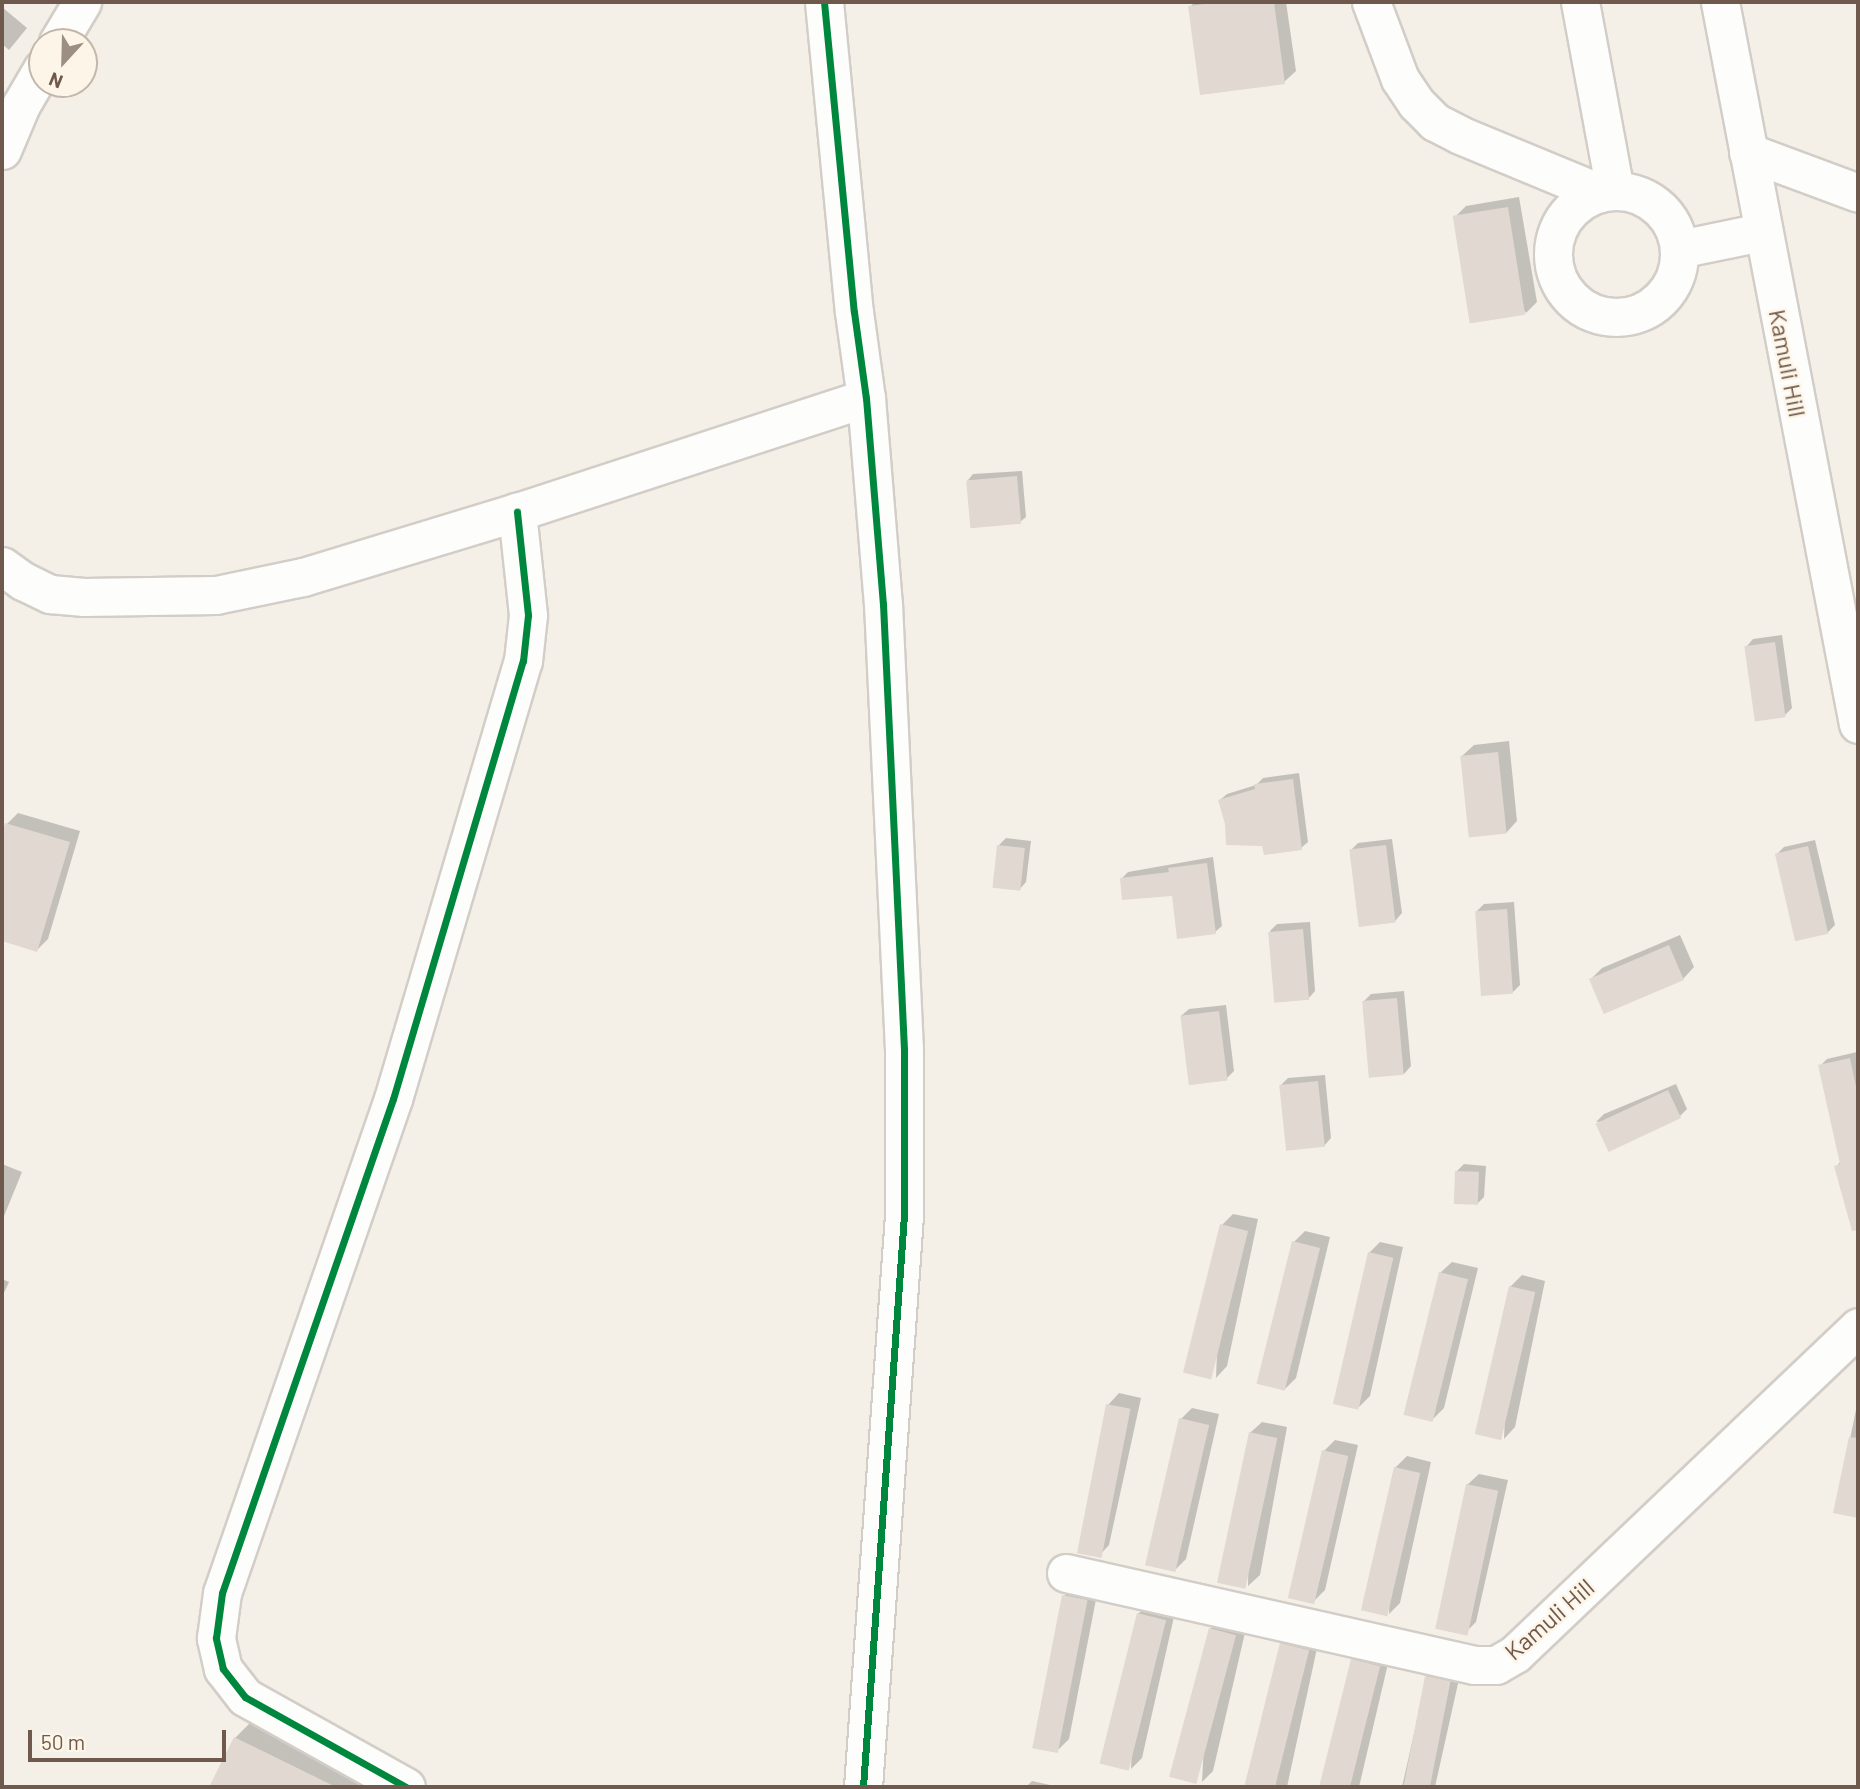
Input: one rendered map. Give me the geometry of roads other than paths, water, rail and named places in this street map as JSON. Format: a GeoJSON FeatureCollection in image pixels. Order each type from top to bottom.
{"type":"FeatureCollection","features":[{"type":"Feature","properties":{"kind":"street"},"geometry":{"type":"LineString","coordinates":[[66,28],[82,2]]}},
{"type":"Feature","properties":{"kind":"street"},"geometry":{"type":"LineString","coordinates":[[824,2],[854,312],[866,398],[884,618],[904,1104],[903,1228],[863,1787]]}},
{"type":"Feature","properties":{"kind":"street"},"geometry":{"type":"LineString","coordinates":[[1371,2],[1400,79],[1416,103],[1435,122],[1460,135],[1607,192],[1632,193],[1659,208],[1676,234],[1679,249],[1679,264],[1671,285],[1657,302],[1644,310],[1615,317],[1594,313],[1575,302],[1565,292],[1553,265],[1555,235],[1572,208],[1607,192]]}},
{"type":"Feature","properties":{"kind":"street"},"geometry":{"type":"LineString","coordinates":[[1580,2],[1607,192]]}},
{"type":"Feature","properties":{"kind":"street","name":"Kamuli Hill"},"geometry":{"type":"LineString","coordinates":[[1720,2],[1858,724]]}},
{"type":"Feature","properties":{"kind":"street"},"geometry":{"type":"LineString","coordinates":[[2,150],[28,93]]}},
{"type":"Feature","properties":{"kind":"street"},"geometry":{"type":"LineString","coordinates":[[1748,152],[1858,193]]}},
{"type":"Feature","properties":{"kind":"street"},"geometry":{"type":"LineString","coordinates":[[1679,249],[1762,232]]}},
{"type":"Feature","properties":{"kind":"street"},"geometry":{"type":"LineString","coordinates":[[2,566],[23,582],[50,594],[83,597],[216,594],[303,577],[517,512],[866,398]]}},
{"type":"Feature","properties":{"kind":"street"},"geometry":{"type":"LineString","coordinates":[[406,1787],[246,1697],[223,1669],[216,1638],[222,1593],[393,1099],[523,661],[527,615],[517,512]]}},
{"type":"Feature","properties":{"kind":"street","name":"Kamuli Hill"},"geometry":{"type":"LineString","coordinates":[[1066,1573],[1474,1665],[1496,1665],[1516,1654],[1858,1327]]}}]}
